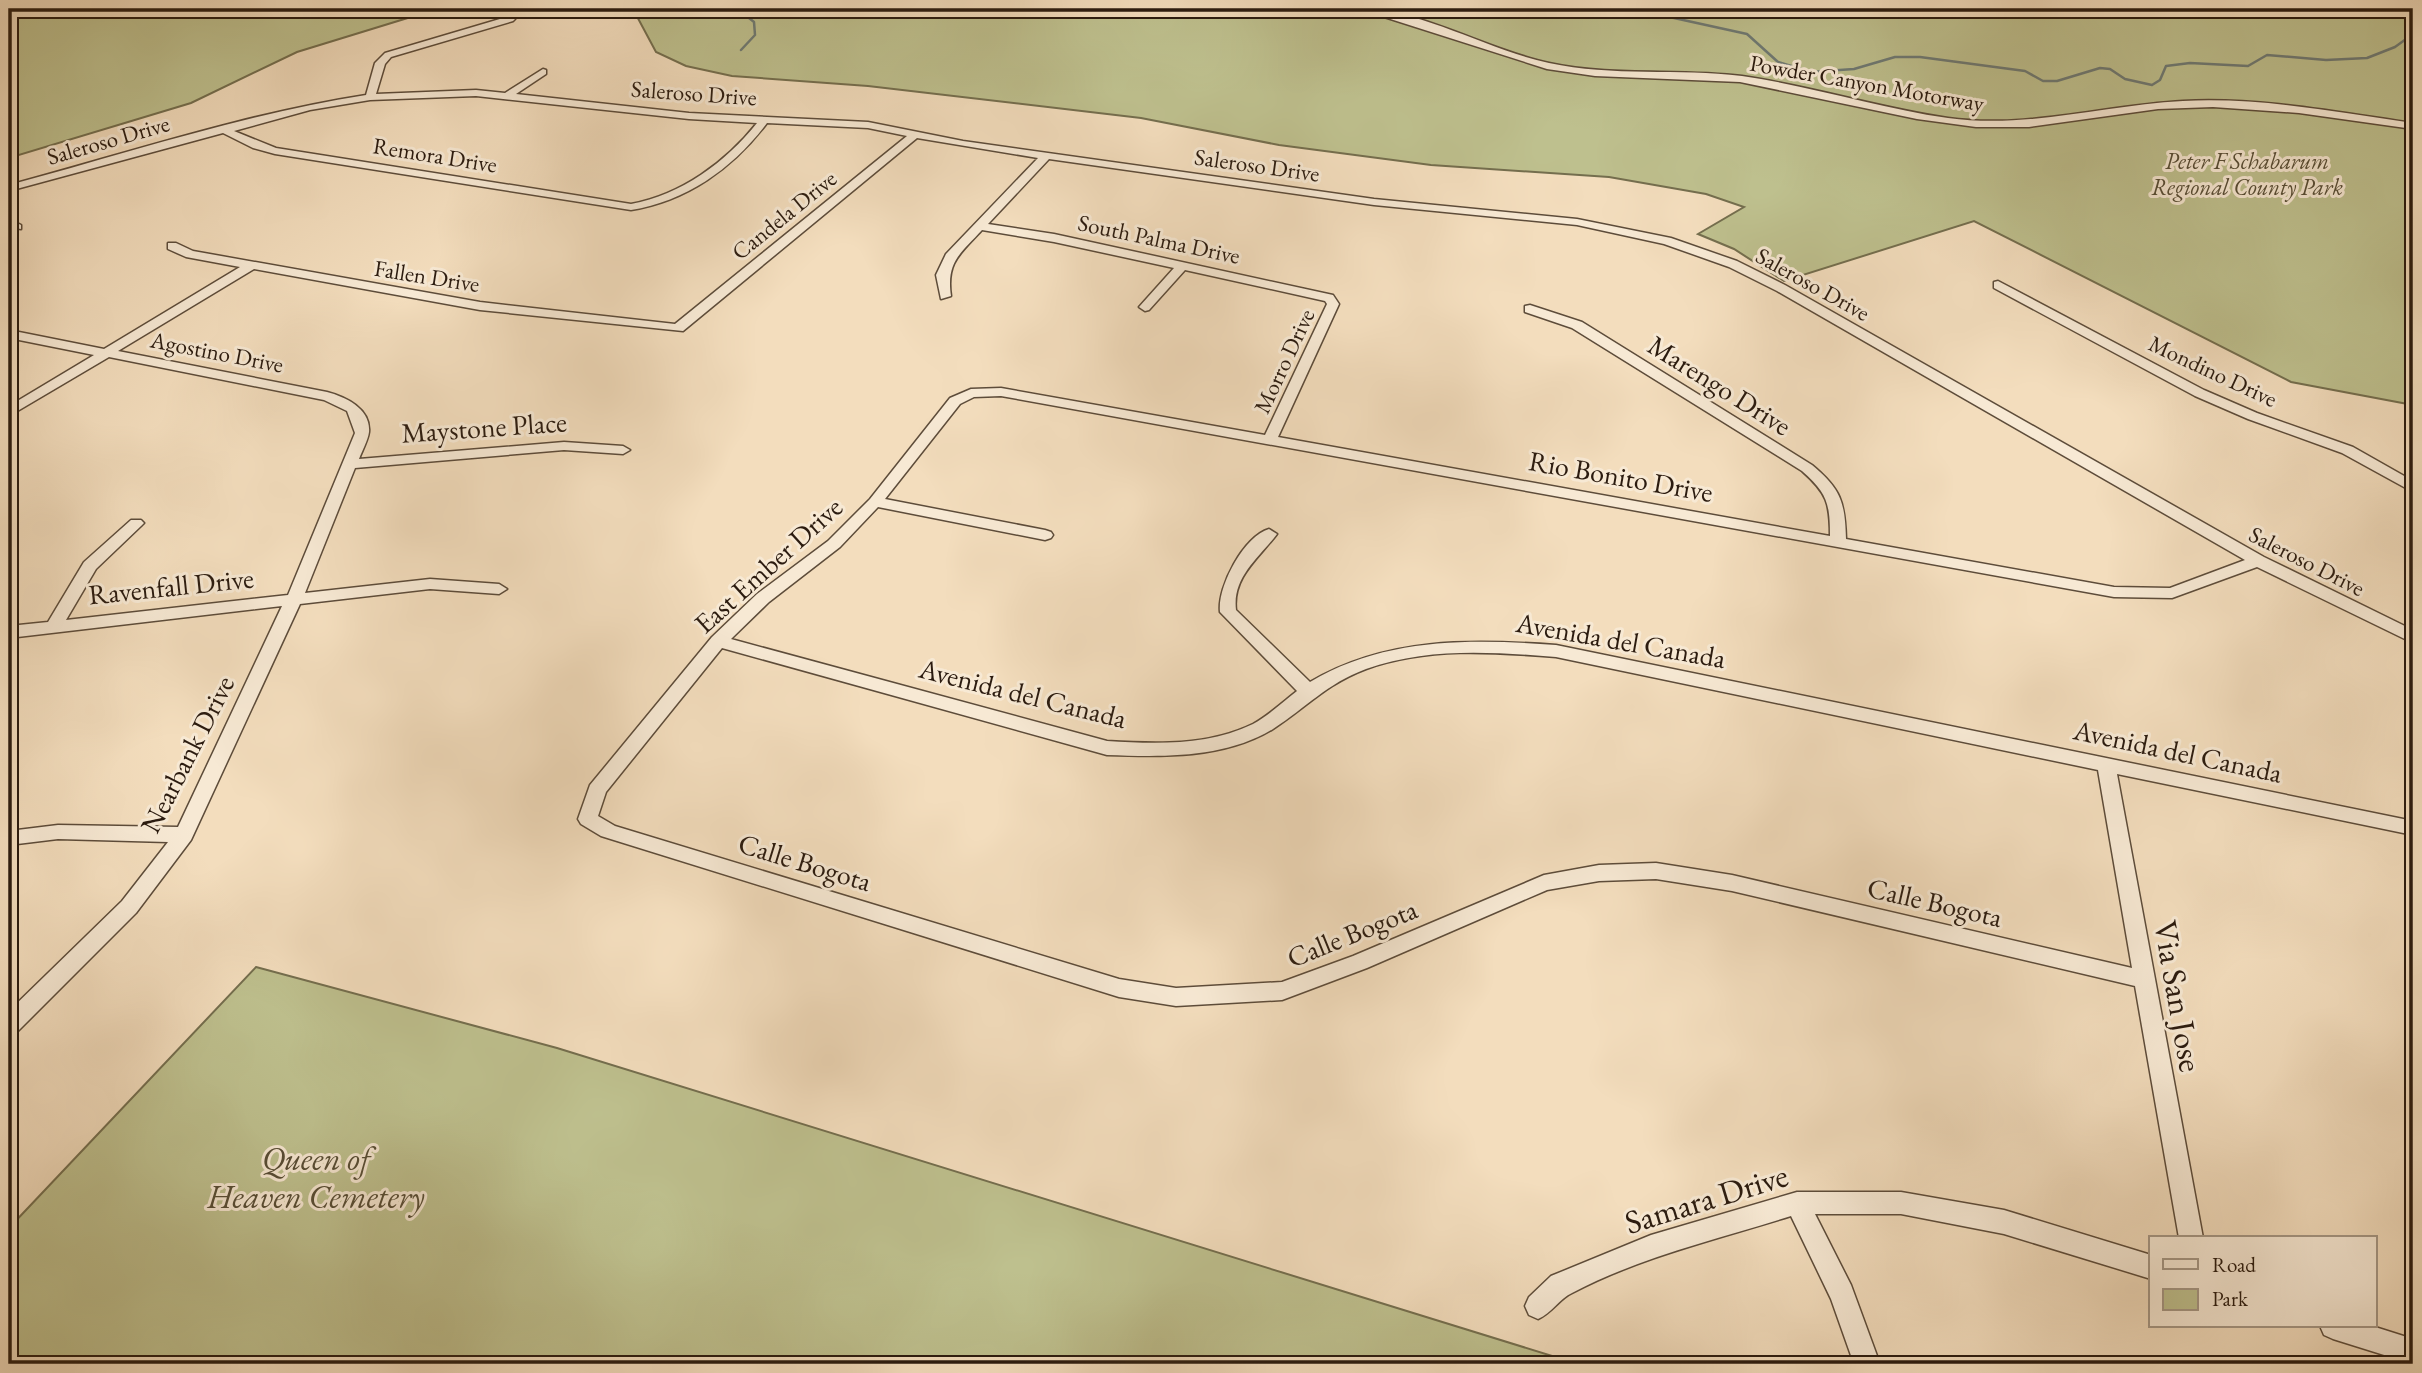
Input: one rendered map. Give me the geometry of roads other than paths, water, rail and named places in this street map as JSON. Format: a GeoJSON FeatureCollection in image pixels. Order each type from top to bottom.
{"type":"FeatureCollection","features":[{"type":"Feature","properties":{"kind":"street","name":"Powder Canyon Motorway"},"geometry":{"type":"LineString","coordinates":[[1363,9],[1431,26],[1559,68],[1606,74],[1743,79],[1959,122],[2023,125],[2152,106],[2197,103],[2257,106],[2413,126]]}},
{"type":"Feature","properties":{"kind":"street"},"geometry":{"type":"LineString","coordinates":[[370,97],[380,63],[388,55],[510,19]]}},
{"type":"Feature","properties":{"kind":"street"},"geometry":{"type":"LineString","coordinates":[[507,96],[543,72]]}},
{"type":"Feature","properties":{"kind":"street","name":"Saleroso Drive"},"geometry":{"type":"LineString","coordinates":[[9,188],[309,107],[370,97],[441,93],[507,96],[689,116],[844,123],[1046,156],[1374,202],[1577,222],[1667,241],[1733,264],[1781,288],[2258,561],[2413,637]]}},
{"type":"Feature","properties":{"kind":"street","name":"Remora Drive"},"geometry":{"type":"LineString","coordinates":[[222,129],[257,146],[275,151],[631,207],[659,203],[735,155],[764,120]]}},
{"type":"Feature","properties":{"kind":"street","name":"Candela Drive"},"geometry":{"type":"LineString","coordinates":[[678,328],[916,134]]}},
{"type":"Feature","properties":{"kind":"street"},"geometry":{"type":"LineString","coordinates":[[946,296],[942,275],[950,257],[1046,156]]}},
{"type":"Feature","properties":{"kind":"street","name":"South Palma Drive"},"geometry":{"type":"LineString","coordinates":[[979,226],[1054,238],[1329,298]]}},
{"type":"Feature","properties":{"kind":"street","name":"Fallen Drive"},"geometry":{"type":"LineString","coordinates":[[172,246],[190,254],[250,266],[480,306],[678,328]]}},
{"type":"Feature","properties":{"kind":"street"},"geometry":{"type":"LineString","coordinates":[[9,412],[250,266]]}},
{"type":"Feature","properties":{"kind":"street"},"geometry":{"type":"LineString","coordinates":[[1145,307],[1182,266]]}},
{"type":"Feature","properties":{"kind":"street","name":"Mondino Drive"},"geometry":{"type":"LineString","coordinates":[[1998,285],[2231,408],[2346,448],[2374,461],[2413,488]]}},
{"type":"Feature","properties":{"kind":"street","name":"Morro Drive"},"geometry":{"type":"LineString","coordinates":[[1269,441],[1333,304],[1329,298]]}},
{"type":"Feature","properties":{"kind":"street","name":"Marengo Drive"},"geometry":{"type":"LineString","coordinates":[[1530,309],[1577,325],[1807,468],[1829,486],[1837,504],[1838,541]]}},
{"type":"Feature","properties":{"kind":"street","name":"Agostino Drive"},"geometry":{"type":"LineString","coordinates":[[9,334],[344,402],[355,410],[361,420],[362,433],[348,464]]}},
{"type":"Feature","properties":{"kind":"street","name":"Rio Bonito Drive"},"geometry":{"type":"LineString","coordinates":[[971,393],[1001,391],[2141,595],[2172,593],[2258,561]]}},
{"type":"Feature","properties":{"kind":"street","name":"East Ember Drive"},"geometry":{"type":"LineString","coordinates":[[588,819],[597,790],[718,641],[763,598],[834,544],[875,502],[955,401],[971,393]]}},
{"type":"Feature","properties":{"kind":"street","name":"Maystone Place"},"geometry":{"type":"LineString","coordinates":[[348,464],[564,446],[623,450]]}},
{"type":"Feature","properties":{"kind":"street","name":"Nearbank Drive"},"geometry":{"type":"LineString","coordinates":[[9,1026],[129,907],[184,835],[294,599],[348,464]]}},
{"type":"Feature","properties":{"kind":"street"},"geometry":{"type":"LineString","coordinates":[[875,502],[1045,535]]}},
{"type":"Feature","properties":{"kind":"street"},"geometry":{"type":"LineString","coordinates":[[55,625],[90,566],[136,523]]}},
{"type":"Feature","properties":{"kind":"street"},"geometry":{"type":"LineString","coordinates":[[1269,534],[1244,558],[1226,603],[1228,612],[1309,692]]}},
{"type":"Feature","properties":{"kind":"street","name":"Ravenfall Drive"},"geometry":{"type":"LineString","coordinates":[[9,632],[430,584],[499,589]]}},
{"type":"Feature","properties":{"kind":"street","name":"Avenida del Canada"},"geometry":{"type":"LineString","coordinates":[[718,641],[1107,748],[1160,751],[1216,744],[1260,728],[1309,692],[1366,663],[1414,650],[1472,645],[1556,651],[2412,830]]}},
{"type":"Feature","properties":{"kind":"street","name":"Via San Jose"},"geometry":{"type":"LineString","coordinates":[[2106,765],[2191,1236]]}},
{"type":"Feature","properties":{"kind":"street","name":"Calle Bogota"},"geometry":{"type":"LineString","coordinates":[[588,819],[608,831],[1092,980],[1176,997],[1282,991],[1360,962],[1544,883],[1599,873],[1656,871],[1731,883],[2143,979]]}},
{"type":"Feature","properties":{"kind":"street"},"geometry":{"type":"LineString","coordinates":[[9,838],[58,832],[184,835]]}},
{"type":"Feature","properties":{"kind":"street"},"geometry":{"type":"LineString","coordinates":[[1797,1203],[1842,1294],[1867,1364]]}},
{"type":"Feature","properties":{"kind":"street","name":"Samara Drive"},"geometry":{"type":"LineString","coordinates":[[1538,1306],[1560,1285],[1651,1247],[1797,1203],[1901,1203],[2004,1222],[2149,1265]]}},
{"type":"Feature","properties":{"kind":"street"},"geometry":{"type":"LineString","coordinates":[[2339,1328],[2413,1352]]}},
{"type":"Feature","properties":{"kind":"waterway"},"geometry":{"type":"LineString","coordinates":[[741,50],[755,35],[754,22],[744,14],[761,9]]}},
{"type":"Feature","properties":{"kind":"waterway"},"geometry":{"type":"LineString","coordinates":[[1633,9],[1747,34],[1778,62],[1811,72],[1854,69],[1895,57],[1920,57],[2025,71],[2043,81],[2057,81],[2100,68],[2110,69],[2125,79],[2152,85],[2160,80],[2166,66],[2190,63],[2248,66],[2267,55],[2326,60],[2367,58],[2395,47],[2413,34]]}},
{"type":"Feature","properties":{"kind":"park label","name":"Peter F Schabarum Regional County Park"},"geometry":{"type":"Point","coordinates":[2247,174]}},
{"type":"Feature","properties":{"kind":"park label","name":"Queen of Heaven Cemetery"},"geometry":{"type":"Point","coordinates":[316,1177]}}]}
